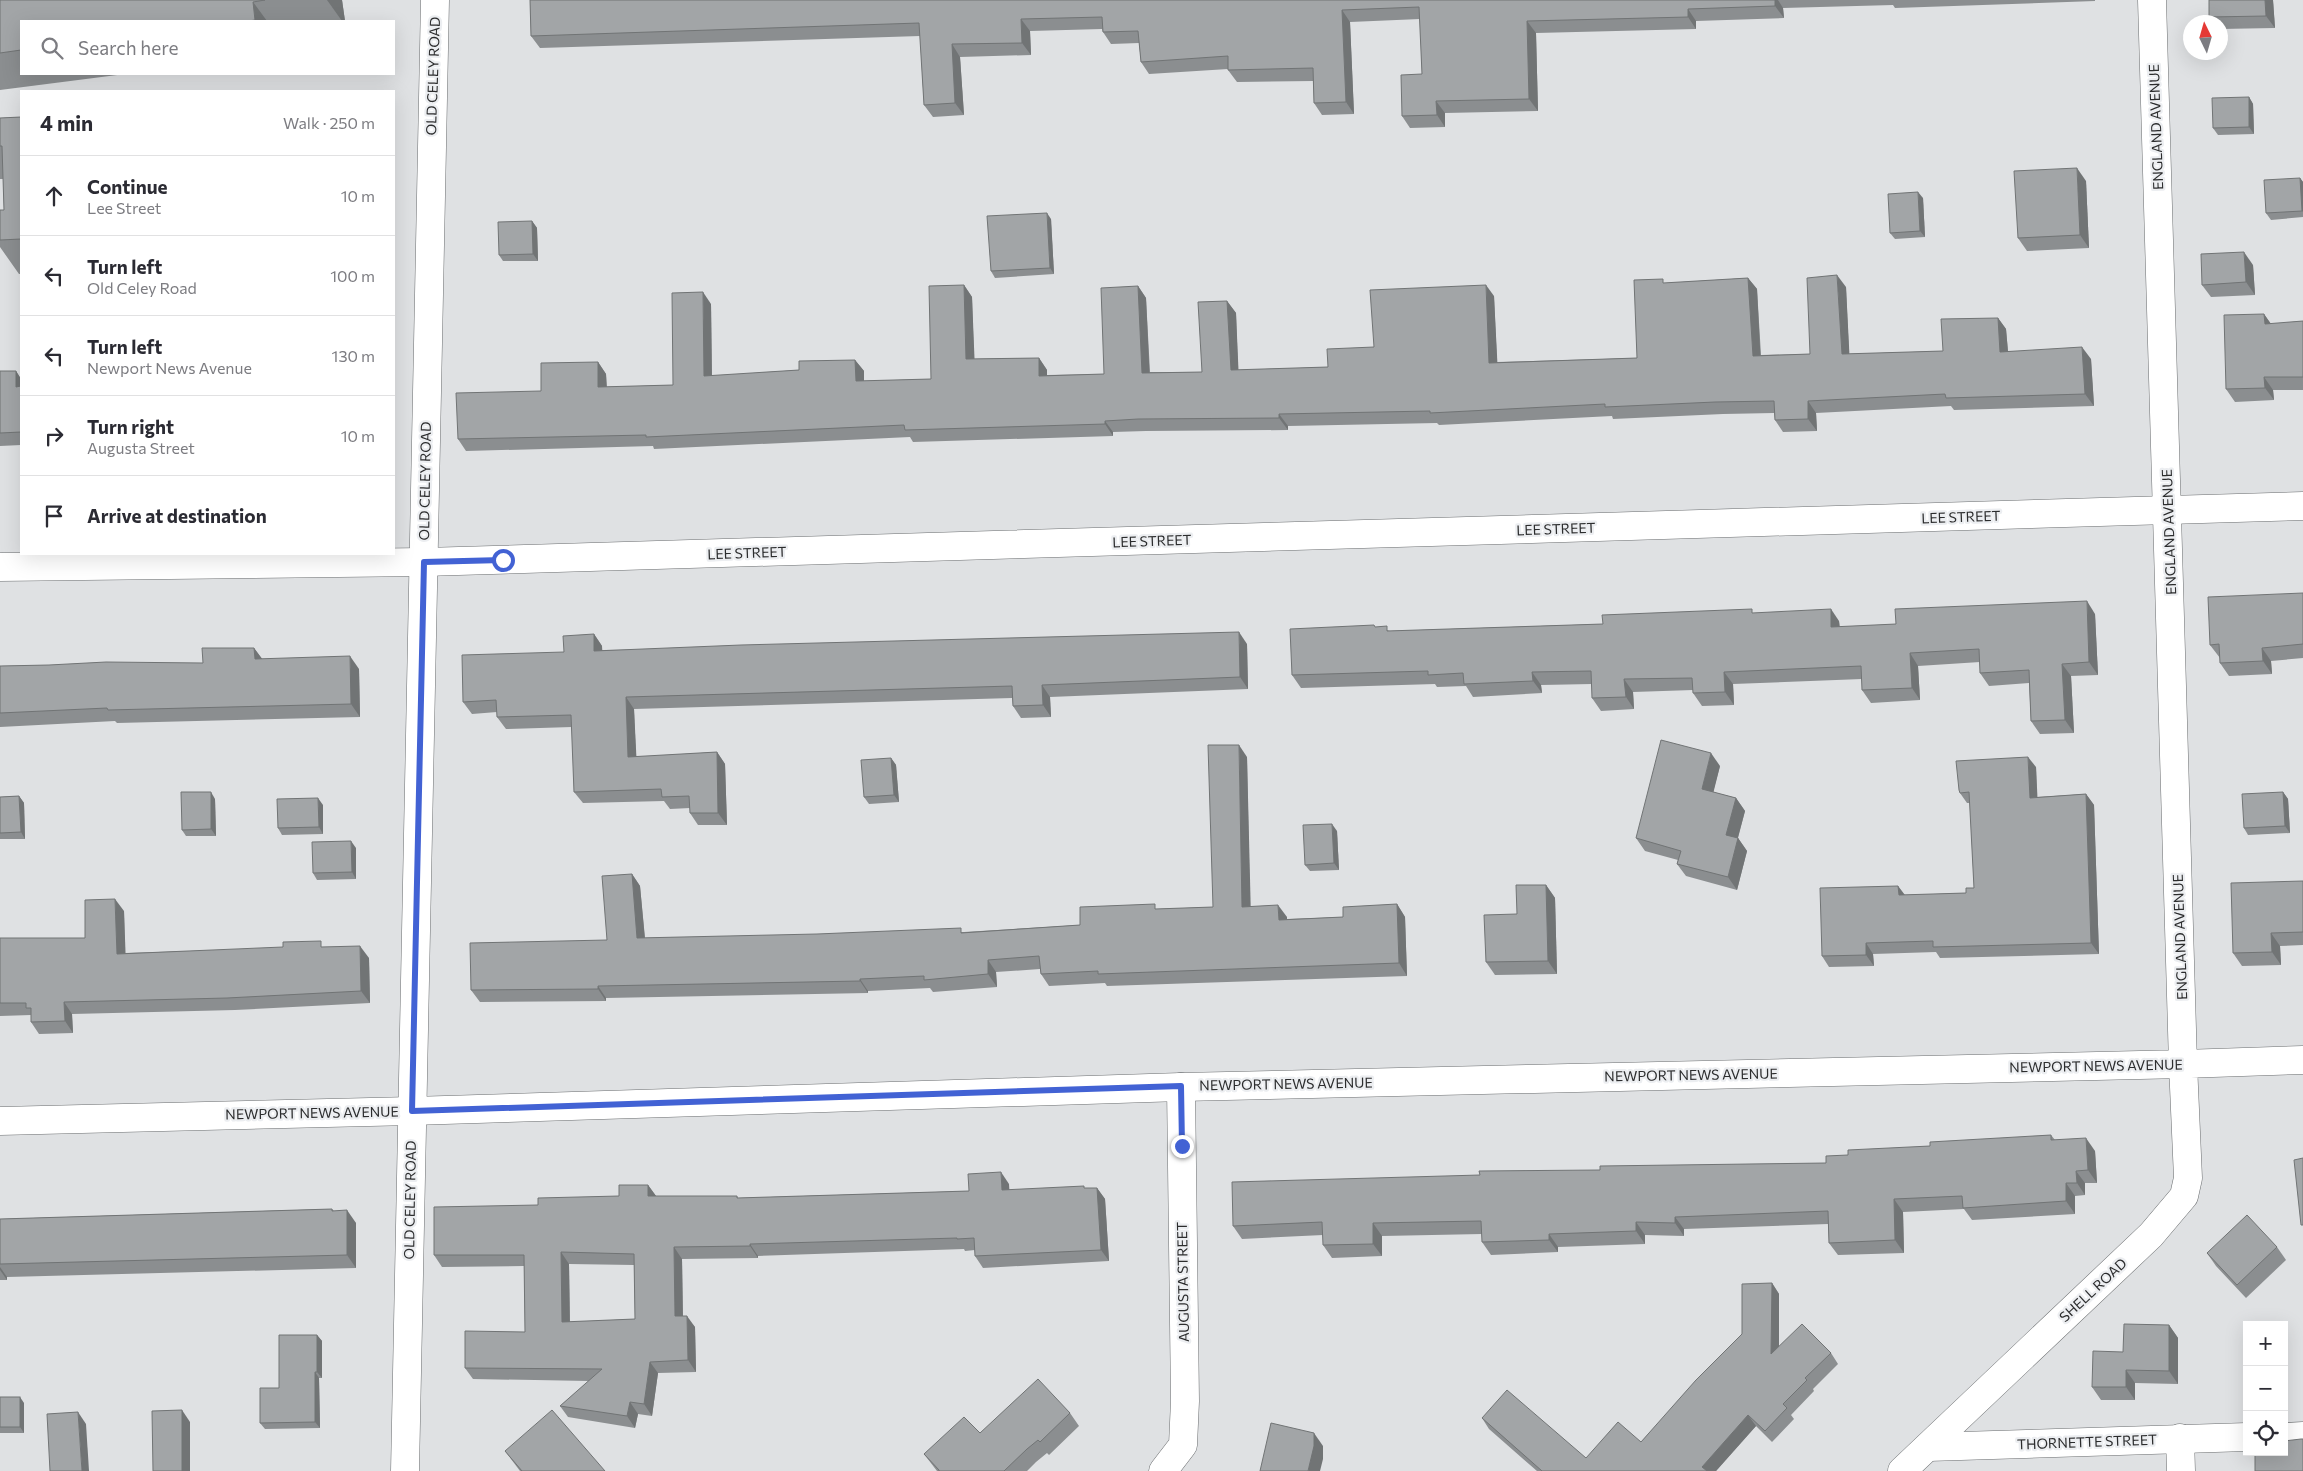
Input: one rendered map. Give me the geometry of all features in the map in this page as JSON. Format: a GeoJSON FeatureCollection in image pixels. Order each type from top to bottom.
{"type":"FeatureCollection","features":[{"type":"Feature","properties":{"kind":"street","name":"OLD CELEY ROAD"},"geometry":{"type":"LineString","coordinates":[[405,1471],[435,0]]}},
{"type":"Feature","properties":{"kind":"street","name":"ENGLAND AVENUE"},"geometry":{"type":"LineString","coordinates":[[2152,0],[2183,1064]]}},
{"type":"Feature","properties":{"kind":"street","name":"LEE STREET"},"geometry":{"type":"LineString","coordinates":[[0,567],[424,562],[2303,506]]}},
{"type":"Feature","properties":{"kind":"street","name":"NEWPORT NEWS AVENUE"},"geometry":{"type":"LineString","coordinates":[[0,1121],[412,1111],[1181,1086],[2303,1060]]}},
{"type":"Feature","properties":{"kind":"street","name":"SHELL ROAD"},"geometry":{"type":"LineString","coordinates":[[1902,1471],[2151,1235],[2184,1196],[2188,1178],[2183,1064]]}},
{"type":"Feature","properties":{"kind":"street","name":"AUGUSTA STREET"},"geometry":{"type":"LineString","coordinates":[[1163,1471],[1184,1445],[1181,1086]]}},
{"type":"Feature","properties":{"kind":"street"},"geometry":{"type":"LineString","coordinates":[[2288,1437],[2303,1436]]}},
{"type":"Feature","properties":{"kind":"street","name":"THORNETTE STREET"},"geometry":{"type":"LineString","coordinates":[[1928,1447],[2243,1437]]}},
{"type":"Feature","properties":{"kind":"street"},"geometry":{"type":"LineString","coordinates":[[2180,1438],[2181,1471]]}},
{"type":"Feature","properties":{"kind":"building"},"geometry":{"type":"Polygon","coordinates":[[[0,0],[265,0],[253,2],[255,20],[20,20],[20,50],[0,53],[0,0]]]}},
{"type":"Feature","properties":{"kind":"building"},"geometry":{"type":"Polygon","coordinates":[[[530,0],[1775,0],[1775,6],[1688,9],[1688,17],[1527,21],[1529,99],[1436,101],[1437,115],[1402,116],[1401,75],[1422,74],[1419,7],[1342,10],[1346,102],[1314,103],[1313,68],[1228,70],[1228,56],[1141,62],[1138,31],[1103,32],[1102,17],[1021,19],[1022,43],[952,44],[955,103],[924,105],[919,23],[531,36],[530,0]]]}},
{"type":"Feature","properties":{"kind":"building"},"geometry":{"type":"Polygon","coordinates":[[[2209,0],[2265,0],[2266,16],[2209,15],[2209,0]]]}},
{"type":"Feature","properties":{"kind":"building"},"geometry":{"type":"Polygon","coordinates":[[[2249,97],[2249,127],[2213,128],[2212,98],[2249,97]]]}},
{"type":"Feature","properties":{"kind":"building"},"geometry":{"type":"Polygon","coordinates":[[[20,117],[20,239],[0,240],[0,210],[4,210],[0,118],[20,117]]]}},
{"type":"Feature","properties":{"kind":"building"},"geometry":{"type":"Polygon","coordinates":[[[2077,168],[2080,235],[2018,238],[2014,171],[2077,168]]]}},
{"type":"Feature","properties":{"kind":"building"},"geometry":{"type":"Polygon","coordinates":[[[2300,178],[2302,211],[2266,213],[2264,180],[2300,178]]]}},
{"type":"Feature","properties":{"kind":"building"},"geometry":{"type":"Polygon","coordinates":[[[1918,192],[1920,231],[1890,233],[1888,194],[1918,192]]]}},
{"type":"Feature","properties":{"kind":"building"},"geometry":{"type":"Polygon","coordinates":[[[1047,213],[1050,268],[991,271],[987,216],[1047,213]]]}},
{"type":"Feature","properties":{"kind":"building"},"geometry":{"type":"Polygon","coordinates":[[[532,221],[533,254],[499,255],[498,222],[532,221]]]}},
{"type":"Feature","properties":{"kind":"building"},"geometry":{"type":"Polygon","coordinates":[[[2244,252],[2246,282],[2202,285],[2201,254],[2244,252]]]}},
{"type":"Feature","properties":{"kind":"building"},"geometry":{"type":"Polygon","coordinates":[[[1837,275],[1842,354],[1943,351],[1941,319],[1998,318],[2000,352],[2082,347],[2085,394],[1946,398],[1945,394],[1808,401],[1808,419],[1775,420],[1774,401],[1605,407],[1605,404],[1430,413],[1430,411],[1279,414],[1279,418],[1138,419],[1105,421],[1105,424],[905,430],[904,425],[646,437],[646,435],[458,439],[456,393],[541,391],[541,363],[598,362],[598,387],[673,385],[672,293],[703,292],[704,376],[799,370],[799,361],[855,360],[856,381],[931,379],[929,286],[964,285],[966,359],[1039,358],[1039,376],[1104,374],[1101,288],[1138,286],[1142,373],[1202,372],[1198,302],[1227,301],[1231,370],[1328,367],[1327,349],[1374,347],[1370,290],[1486,285],[1489,363],[1637,358],[1634,280],[1663,279],[1663,283],[1748,278],[1753,356],[1810,354],[1807,278],[1837,275]]]}},
{"type":"Feature","properties":{"kind":"building"},"geometry":{"type":"Polygon","coordinates":[[[2264,314],[2265,324],[2303,321],[2303,377],[2264,377],[2265,388],[2226,389],[2224,315],[2264,314]]]}},
{"type":"Feature","properties":{"kind":"building"},"geometry":{"type":"Polygon","coordinates":[[[0,371],[16,371],[16,387],[20,386],[20,432],[0,433],[0,371]]]}},
{"type":"Feature","properties":{"kind":"building"},"geometry":{"type":"Polygon","coordinates":[[[2303,593],[2303,644],[2262,648],[2263,661],[2220,663],[2219,644],[2210,645],[2208,597],[2303,593]]]}},
{"type":"Feature","properties":{"kind":"building"},"geometry":{"type":"Polygon","coordinates":[[[2087,601],[2089,662],[2062,664],[2065,720],[2031,721],[2029,670],[1980,673],[1979,649],[1910,653],[1912,688],[1862,690],[1861,666],[1724,672],[1725,692],[1693,693],[1692,678],[1624,679],[1626,697],[1592,698],[1591,671],[1532,672],[1533,681],[1464,684],[1463,673],[1428,675],[1428,671],[1292,675],[1290,629],[1374,625],[1375,627],[1387,626],[1387,631],[1603,624],[1602,615],[1752,609],[1752,613],[1831,609],[1831,627],[1896,624],[1895,609],[2087,601]]]}},
{"type":"Feature","properties":{"kind":"building"},"geometry":{"type":"Polygon","coordinates":[[[1239,632],[1240,677],[1042,685],[1043,705],[1013,706],[1012,686],[626,697],[628,757],[717,752],[718,813],[690,813],[689,796],[662,797],[661,789],[574,792],[571,715],[497,717],[496,700],[463,702],[462,655],[564,652],[563,636],[594,634],[594,651],[741,645],[1239,632]]]}},
{"type":"Feature","properties":{"kind":"building"},"geometry":{"type":"Polygon","coordinates":[[[202,648],[254,648],[255,659],[350,656],[351,704],[108,710],[107,708],[0,713],[0,666],[106,662],[203,663],[202,648]]]}},
{"type":"Feature","properties":{"kind":"building"},"geometry":{"type":"Polygon","coordinates":[[[1661,740],[1711,753],[1702,789],[1736,798],[1726,835],[1738,838],[1728,877],[1677,864],[1681,851],[1636,838],[1661,740]]]}},
{"type":"Feature","properties":{"kind":"building"},"geometry":{"type":"Polygon","coordinates":[[[1208,745],[1239,745],[1242,907],[1278,905],[1279,920],[1343,917],[1343,907],[1397,904],[1399,963],[1098,974],[1098,971],[1041,974],[1039,956],[988,960],[988,974],[924,980],[924,976],[860,979],[860,981],[598,986],[598,989],[471,990],[470,943],[607,940],[602,876],[632,874],[637,938],[817,934],[961,928],[961,933],[1080,925],[1080,907],[1155,904],[1155,909],[1213,907],[1208,745]]]}},
{"type":"Feature","properties":{"kind":"building"},"geometry":{"type":"Polygon","coordinates":[[[2028,757],[2030,798],[2086,794],[2091,943],[1933,947],[1933,941],[1866,943],[1866,955],[1822,956],[1820,888],[1898,886],[1899,895],[1966,893],[1966,888],[1974,888],[1969,792],[1960,793],[1956,761],[2028,757]]]}},
{"type":"Feature","properties":{"kind":"building"},"geometry":{"type":"Polygon","coordinates":[[[891,758],[894,795],[864,797],[861,760],[891,758]]]}},
{"type":"Feature","properties":{"kind":"building"},"geometry":{"type":"Polygon","coordinates":[[[181,792],[211,792],[211,829],[182,830],[181,792]]]}},
{"type":"Feature","properties":{"kind":"building"},"geometry":{"type":"Polygon","coordinates":[[[2283,792],[2285,826],[2244,828],[2242,794],[2283,792]]]}},
{"type":"Feature","properties":{"kind":"building"},"geometry":{"type":"Polygon","coordinates":[[[19,796],[21,832],[0,833],[0,797],[19,796]]]}},
{"type":"Feature","properties":{"kind":"building"},"geometry":{"type":"Polygon","coordinates":[[[318,798],[319,827],[278,828],[277,799],[318,798]]]}},
{"type":"Feature","properties":{"kind":"building"},"geometry":{"type":"Polygon","coordinates":[[[1332,824],[1334,863],[1305,865],[1303,825],[1332,824]]]}},
{"type":"Feature","properties":{"kind":"building"},"geometry":{"type":"Polygon","coordinates":[[[351,841],[352,872],[313,873],[312,842],[351,841]]]}},
{"type":"Feature","properties":{"kind":"building"},"geometry":{"type":"Polygon","coordinates":[[[2303,881],[2303,932],[2271,933],[2272,952],[2233,953],[2231,883],[2303,881]]]}},
{"type":"Feature","properties":{"kind":"building"},"geometry":{"type":"Polygon","coordinates":[[[1516,885],[1546,885],[1548,961],[1486,962],[1484,915],[1517,914],[1516,885]]]}},
{"type":"Feature","properties":{"kind":"building"},"geometry":{"type":"Polygon","coordinates":[[[115,899],[117,954],[283,947],[283,942],[321,941],[321,947],[360,946],[361,991],[227,998],[64,1002],[65,1021],[31,1022],[31,1008],[26,1008],[26,1003],[0,1003],[0,938],[85,938],[85,900],[115,899]]]}},
{"type":"Feature","properties":{"kind":"building"},"geometry":{"type":"Polygon","coordinates":[[[2051,1135],[2051,1140],[2086,1138],[2088,1170],[2076,1171],[2077,1183],[2066,1183],[2066,1201],[1963,1208],[1962,1196],[1894,1199],[1895,1240],[1829,1243],[1828,1211],[1675,1217],[1675,1223],[1636,1222],[1636,1231],[1549,1234],[1549,1240],[1482,1242],[1481,1221],[1373,1223],[1373,1244],[1323,1245],[1322,1222],[1233,1226],[1232,1182],[1480,1175],[1479,1171],[1600,1170],[1600,1166],[1826,1163],[1826,1156],[1848,1155],[1848,1150],[1930,1146],[1930,1142],[2051,1135]]]}},
{"type":"Feature","properties":{"kind":"building"},"geometry":{"type":"Polygon","coordinates":[[[2303,1158],[2303,1225],[2301,1225],[2294,1160],[2303,1158]]]}},
{"type":"Feature","properties":{"kind":"building"},"geometry":{"type":"Polygon","coordinates":[[[1001,1172],[1002,1190],[1084,1186],[1084,1188],[1097,1188],[1101,1250],[975,1256],[974,1238],[674,1247],[675,1316],[687,1316],[688,1360],[650,1362],[644,1404],[630,1402],[627,1416],[560,1406],[602,1369],[465,1368],[465,1331],[525,1332],[524,1255],[434,1255],[434,1207],[538,1205],[538,1198],[619,1196],[619,1185],[648,1185],[648,1196],[737,1196],[737,1198],[969,1191],[968,1174],[1001,1172]],[[561,1252],[562,1322],[635,1319],[634,1254],[561,1252]]]}},
{"type":"Feature","properties":{"kind":"building"},"geometry":{"type":"Polygon","coordinates":[[[332,1209],[332,1211],[347,1210],[347,1255],[0,1264],[0,1219],[332,1209]]]}},
{"type":"Feature","properties":{"kind":"building"},"geometry":{"type":"Polygon","coordinates":[[[2247,1215],[2277,1247],[2237,1285],[2207,1253],[2247,1215]]]}},
{"type":"Feature","properties":{"kind":"building"},"geometry":{"type":"Polygon","coordinates":[[[1772,1283],[1771,1354],[1802,1324],[1831,1353],[1805,1378],[1807,1380],[1783,1404],[1787,1408],[1765,1431],[1748,1415],[1702,1467],[1707,1471],[1542,1471],[1482,1418],[1507,1390],[1586,1458],[1618,1422],[1641,1442],[1696,1380],[1742,1334],[1742,1284],[1772,1283]]]}},
{"type":"Feature","properties":{"kind":"building"},"geometry":{"type":"Polygon","coordinates":[[[2124,1324],[2169,1325],[2169,1371],[2126,1370],[2126,1387],[2092,1387],[2093,1351],[2123,1352],[2124,1324]]]}},
{"type":"Feature","properties":{"kind":"building"},"geometry":{"type":"Polygon","coordinates":[[[279,1335],[317,1335],[315,1422],[260,1423],[260,1388],[279,1388],[279,1335]]]}},
{"type":"Feature","properties":{"kind":"building"},"geometry":{"type":"Polygon","coordinates":[[[1038,1379],[1070,1413],[1040,1442],[1038,1440],[1004,1471],[939,1471],[924,1454],[964,1417],[980,1433],[1038,1379]]]}},
{"type":"Feature","properties":{"kind":"building"},"geometry":{"type":"Polygon","coordinates":[[[0,1397],[20,1397],[20,1427],[0,1427],[0,1397]]]}},
{"type":"Feature","properties":{"kind":"building"},"geometry":{"type":"Polygon","coordinates":[[[182,1410],[182,1471],[153,1471],[152,1411],[182,1410]]]}},
{"type":"Feature","properties":{"kind":"building"},"geometry":{"type":"Polygon","coordinates":[[[552,1410],[605,1471],[522,1471],[505,1451],[552,1410]]]}},
{"type":"Feature","properties":{"kind":"building"},"geometry":{"type":"Polygon","coordinates":[[[78,1412],[82,1471],[50,1471],[47,1414],[78,1412]]]}},
{"type":"Feature","properties":{"kind":"building"},"geometry":{"type":"Polygon","coordinates":[[[1271,1423],[1314,1433],[1314,1446],[1308,1471],[1260,1471],[1271,1423]]]}},
{"type":"Feature","properties":{"kind":"building"},"geometry":{"type":"Polygon","coordinates":[[[2303,1439],[2303,1471],[2255,1471],[2255,1456],[2288,1456],[2288,1441],[2303,1439]]]}},
{"type":"Feature","properties":{"kind":"route"},"geometry":{"type":"LineString","coordinates":[[503,560],[424,562],[412,1111],[1181,1086],[1182,1146]]}}]}
